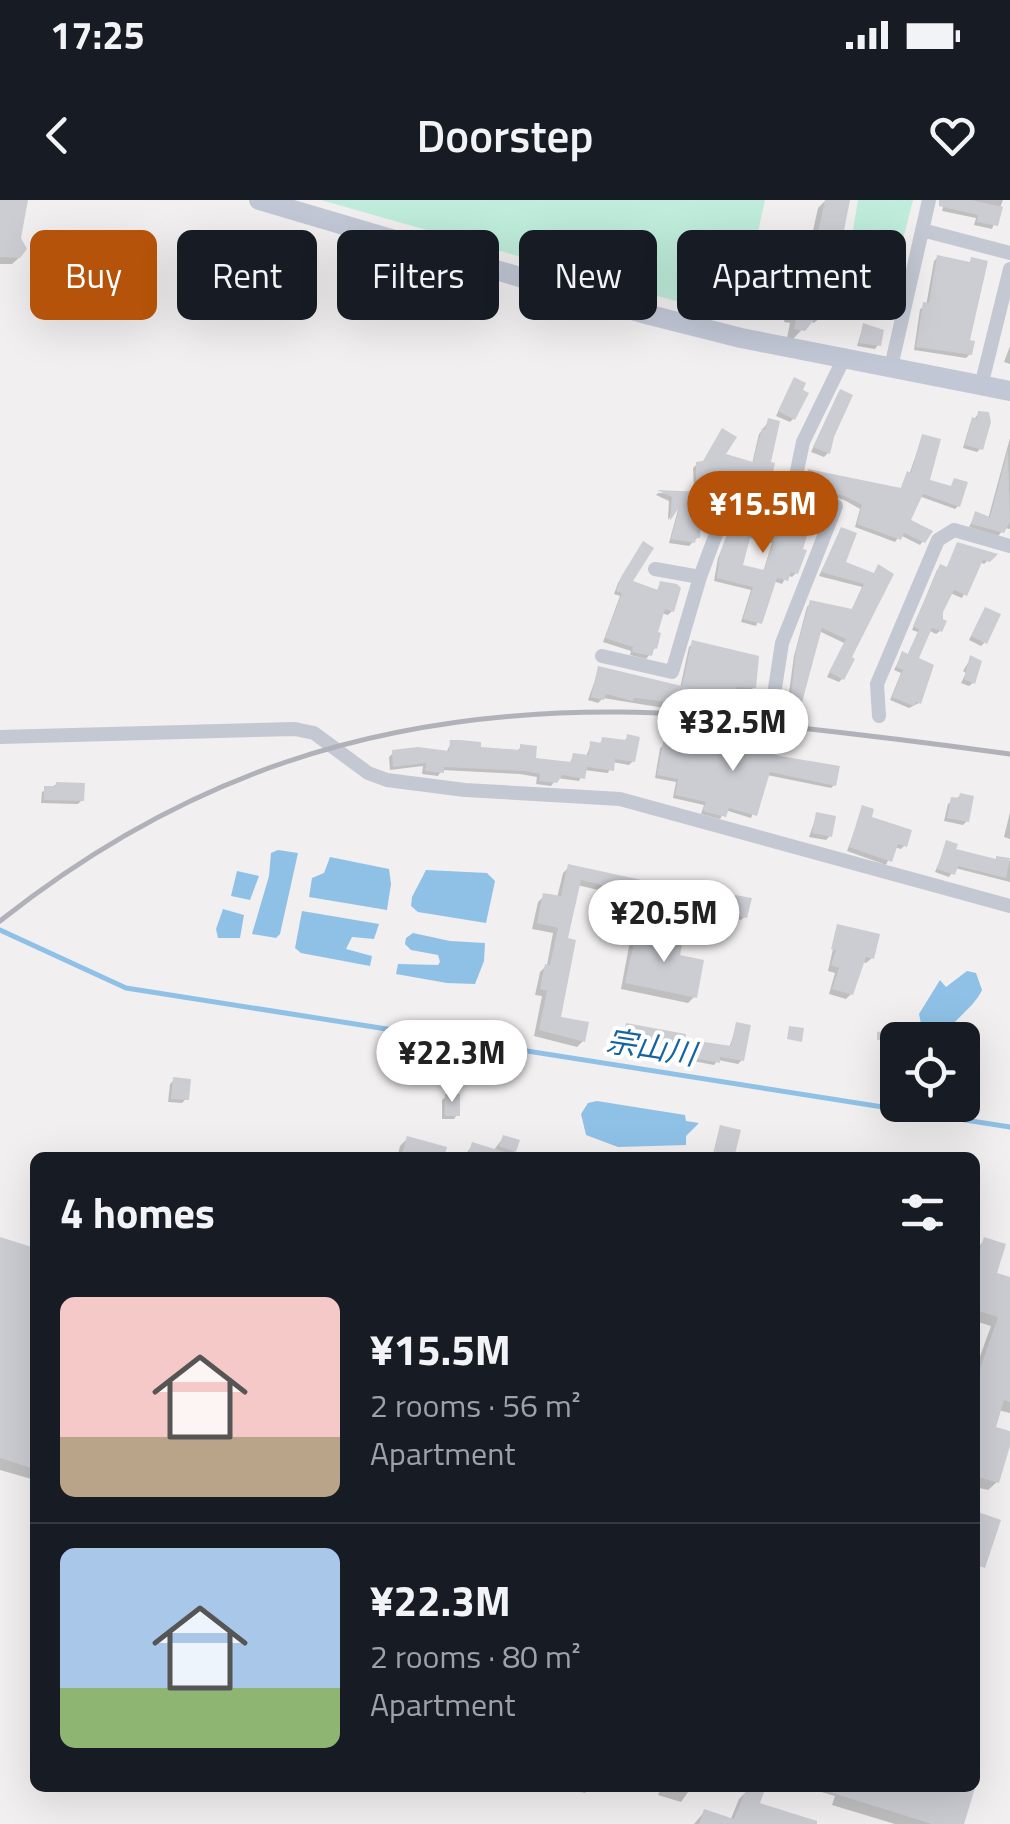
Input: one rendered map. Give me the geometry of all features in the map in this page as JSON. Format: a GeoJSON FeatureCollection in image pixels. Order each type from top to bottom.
{"type":"FeatureCollection","features":[{"type":"Feature","properties":{"kind":"street"},"geometry":{"type":"LineString","coordinates":[[259,200],[740,338],[1010,391]]}},
{"type":"Feature","properties":{"kind":"street"},"geometry":{"type":"LineString","coordinates":[[891,367],[929,200]]}},
{"type":"Feature","properties":{"kind":"street"},"geometry":{"type":"LineString","coordinates":[[922,230],[1010,253]]}},
{"type":"Feature","properties":{"kind":"street"},"geometry":{"type":"LineString","coordinates":[[981,386],[1003,329],[1010,269]]}},
{"type":"Feature","properties":{"kind":"street"},"geometry":{"type":"LineString","coordinates":[[791,500],[803,442],[844,358]]}},
{"type":"Feature","properties":{"kind":"street"},"geometry":{"type":"LineString","coordinates":[[602,656],[672,672],[700,577],[729,499],[791,500],[836,506],[782,643],[775,688]]}},
{"type":"Feature","properties":{"kind":"street"},"geometry":{"type":"LineString","coordinates":[[879,716],[877,684],[938,540],[954,530],[1010,546]]}},
{"type":"Feature","properties":{"kind":"street"},"geometry":{"type":"LineString","coordinates":[[655,569],[700,577]]}},
{"type":"Feature","properties":{"kind":"street"},"geometry":{"type":"LineString","coordinates":[[0,736],[295,729],[314,733],[368,773],[386,780],[465,790],[620,799],[1010,906]]}},
{"type":"Feature","properties":{"kind":"green space"},"geometry":{"type":"Polygon","coordinates":[[[321,200],[765,200],[758,230],[677,230],[677,301],[657,296],[657,230],[519,230],[519,256],[499,251],[499,230],[426,230],[321,200]]]}},
{"type":"Feature","properties":{"kind":"green space"},"geometry":{"type":"Polygon","coordinates":[[[858,200],[913,200],[905,230],[853,230],[858,200]]]}},
{"type":"Feature","properties":{"kind":"water"},"geometry":{"type":"Polygon","coordinates":[[[271,853],[298,853],[276,938],[252,934],[269,876],[271,853]]]}},
{"type":"Feature","properties":{"kind":"water"},"geometry":{"type":"Polygon","coordinates":[[[330,857],[389,869],[387,910],[309,897],[312,878],[324,873],[330,857]]]}},
{"type":"Feature","properties":{"kind":"water"},"geometry":{"type":"Polygon","coordinates":[[[426,870],[487,873],[495,881],[486,923],[418,912],[411,906],[426,870]]]}},
{"type":"Feature","properties":{"kind":"water"},"geometry":{"type":"Polygon","coordinates":[[[237,871],[259,876],[250,900],[231,896],[237,871]]]}},
{"type":"Feature","properties":{"kind":"water"},"geometry":{"type":"Polygon","coordinates":[[[223,909],[244,915],[240,938],[218,938],[216,929],[223,909]]]}},
{"type":"Feature","properties":{"kind":"water"},"geometry":{"type":"Polygon","coordinates":[[[302,911],[379,924],[374,939],[352,937],[346,949],[372,956],[370,966],[301,953],[295,948],[302,911]]]}},
{"type":"Feature","properties":{"kind":"water"},"geometry":{"type":"Polygon","coordinates":[[[413,933],[485,943],[484,961],[475,984],[396,974],[398,964],[440,962],[438,955],[411,950],[405,944],[413,933]]]}},
{"type":"Feature","properties":{"kind":"water"},"geometry":{"type":"Polygon","coordinates":[[[967,971],[976,973],[982,990],[956,1022],[921,1022],[919,1014],[940,980],[946,987],[967,971]]]}},
{"type":"Feature","properties":{"kind":"water"},"geometry":{"type":"Polygon","coordinates":[[[597,1101],[685,1115],[686,1121],[699,1123],[686,1136],[686,1145],[618,1147],[586,1135],[581,1114],[588,1103],[597,1101]]]}},
{"type":"Feature","properties":{"kind":"building"},"geometry":{"type":"Polygon","coordinates":[[[0,200],[28,200],[21,238],[27,249],[20,258],[0,257],[0,200]]]}},
{"type":"Feature","properties":{"kind":"building"},"geometry":{"type":"Polygon","coordinates":[[[825,200],[850,200],[844,230],[819,230],[825,200]]]}},
{"type":"Feature","properties":{"kind":"building"},"geometry":{"type":"Polygon","coordinates":[[[939,200],[971,200],[1003,207],[998,226],[977,222],[978,215],[939,206],[939,200]]]}},
{"type":"Feature","properties":{"kind":"building"},"geometry":{"type":"Polygon","coordinates":[[[937,255],[970,262],[971,257],[988,261],[970,340],[975,341],[972,355],[916,347],[923,302],[929,303],[937,255]]]}},
{"type":"Feature","properties":{"kind":"building"},"geometry":{"type":"Polygon","coordinates":[[[796,320],[814,320],[805,331],[794,329],[796,320]]]}},
{"type":"Feature","properties":{"kind":"building"},"geometry":{"type":"Polygon","coordinates":[[[863,323],[884,330],[881,346],[859,343],[863,323]]]}},
{"type":"Feature","properties":{"kind":"building"},"geometry":{"type":"Polygon","coordinates":[[[794,377],[806,383],[803,390],[809,393],[795,420],[778,411],[794,377]]]}},
{"type":"Feature","properties":{"kind":"building"},"geometry":{"type":"Polygon","coordinates":[[[840,389],[853,395],[830,454],[813,447],[840,389]]]}},
{"type":"Feature","properties":{"kind":"building"},"geometry":{"type":"Polygon","coordinates":[[[978,411],[989,412],[991,422],[983,450],[965,445],[972,417],[977,419],[978,411]]]}},
{"type":"Feature","properties":{"kind":"building"},"geometry":{"type":"Polygon","coordinates":[[[768,418],[780,421],[769,489],[749,488],[750,484],[712,474],[713,486],[696,486],[696,462],[703,461],[722,428],[737,437],[726,454],[753,462],[768,418]]]}},
{"type":"Feature","properties":{"kind":"building"},"geometry":{"type":"Polygon","coordinates":[[[922,434],[941,439],[930,480],[951,486],[954,478],[968,482],[960,507],[923,494],[911,520],[933,531],[925,543],[904,533],[901,540],[857,524],[862,505],[847,497],[819,488],[818,493],[804,491],[808,469],[901,488],[907,471],[911,473],[922,434]]]}},
{"type":"Feature","properties":{"kind":"building"},"geometry":{"type":"Polygon","coordinates":[[[1008,450],[1010,522],[1004,533],[971,524],[975,511],[990,517],[1008,450]]]}},
{"type":"Feature","properties":{"kind":"building"},"geometry":{"type":"Polygon","coordinates":[[[657,490],[704,492],[700,538],[695,543],[671,539],[680,506],[670,521],[672,497],[657,490]]]}},
{"type":"Feature","properties":{"kind":"building"},"geometry":{"type":"Polygon","coordinates":[[[776,510],[798,513],[796,517],[811,522],[798,574],[791,572],[788,581],[777,578],[762,624],[743,619],[753,587],[717,578],[720,553],[735,513],[773,522],[776,510]],[[751,534],[743,565],[764,570],[774,540],[751,534]]]}},
{"type":"Feature","properties":{"kind":"building"},"geometry":{"type":"Polygon","coordinates":[[[841,527],[857,533],[846,562],[874,573],[878,564],[894,574],[844,680],[829,672],[846,639],[822,628],[793,736],[787,734],[789,718],[777,718],[777,704],[790,705],[796,650],[810,600],[852,609],[864,584],[821,572],[841,527]]]}},
{"type":"Feature","properties":{"kind":"building"},"geometry":{"type":"Polygon","coordinates":[[[643,541],[654,548],[633,581],[658,590],[660,581],[681,588],[674,612],[665,609],[652,656],[632,652],[633,647],[605,638],[622,593],[616,591],[621,577],[643,541]]]}},
{"type":"Feature","properties":{"kind":"building"},"geometry":{"type":"Polygon","coordinates":[[[957,542],[998,554],[990,562],[983,560],[967,596],[954,590],[943,612],[947,621],[942,632],[932,628],[919,658],[934,665],[921,704],[916,702],[914,706],[892,697],[903,670],[896,667],[902,651],[908,654],[919,629],[913,626],[940,564],[947,567],[957,542]]]}},
{"type":"Feature","properties":{"kind":"building"},"geometry":{"type":"Polygon","coordinates":[[[985,607],[1001,614],[987,644],[971,636],[985,607]]]}},
{"type":"Feature","properties":{"kind":"building"},"geometry":{"type":"Polygon","coordinates":[[[692,640],[759,656],[756,688],[736,687],[736,702],[732,702],[731,710],[707,711],[606,694],[604,700],[591,697],[598,666],[682,686],[692,640]]]}},
{"type":"Feature","properties":{"kind":"building"},"geometry":{"type":"Polygon","coordinates":[[[970,655],[982,661],[975,684],[964,679],[970,655]]]}},
{"type":"Feature","properties":{"kind":"building"},"geometry":{"type":"Polygon","coordinates":[[[627,734],[640,737],[635,762],[615,759],[614,771],[587,767],[585,779],[562,775],[557,783],[539,781],[540,774],[525,771],[444,767],[444,773],[425,771],[426,763],[393,767],[392,750],[418,747],[449,751],[450,740],[520,750],[520,744],[537,746],[536,758],[571,762],[573,753],[589,755],[590,741],[601,743],[602,737],[626,740],[627,734]]]}},
{"type":"Feature","properties":{"kind":"building"},"geometry":{"type":"Polygon","coordinates":[[[684,741],[722,744],[748,753],[756,748],[840,766],[836,786],[770,772],[757,816],[729,808],[726,817],[706,812],[706,802],[675,795],[678,779],[657,775],[663,742],[683,746],[684,741]]]}},
{"type":"Feature","properties":{"kind":"building"},"geometry":{"type":"Polygon","coordinates":[[[56,782],[85,783],[84,801],[44,800],[44,786],[56,786],[56,782]]]}},
{"type":"Feature","properties":{"kind":"building"},"geometry":{"type":"Polygon","coordinates":[[[960,793],[974,796],[969,822],[947,818],[951,797],[959,798],[960,793]]]}},
{"type":"Feature","properties":{"kind":"building"},"geometry":{"type":"Polygon","coordinates":[[[862,805],[874,809],[872,817],[912,830],[907,847],[898,844],[892,862],[849,847],[862,805]]]}},
{"type":"Feature","properties":{"kind":"building"},"geometry":{"type":"Polygon","coordinates":[[[816,812],[836,816],[832,837],[812,833],[816,812]]]}},
{"type":"Feature","properties":{"kind":"building"},"geometry":{"type":"Polygon","coordinates":[[[946,840],[958,844],[956,849],[996,859],[1010,858],[1006,878],[958,866],[955,875],[937,869],[946,840]]]}},
{"type":"Feature","properties":{"kind":"building"},"geometry":{"type":"Polygon","coordinates":[[[568,864],[669,886],[665,900],[581,880],[568,938],[576,940],[561,1017],[589,1022],[585,1042],[539,1030],[547,991],[540,989],[558,928],[537,923],[543,893],[561,896],[568,864]]]}},
{"type":"Feature","properties":{"kind":"building"},"geometry":{"type":"Polygon","coordinates":[[[735,895],[752,898],[747,918],[706,911],[710,897],[734,903],[735,895]]]}},
{"type":"Feature","properties":{"kind":"building"},"geometry":{"type":"Polygon","coordinates":[[[837,924],[880,934],[874,959],[866,957],[853,995],[832,989],[839,968],[831,965],[837,924]]]}},
{"type":"Feature","properties":{"kind":"building"},"geometry":{"type":"Polygon","coordinates":[[[658,925],[678,930],[676,938],[683,940],[680,955],[704,960],[697,998],[625,983],[635,938],[654,941],[658,925]]]}},
{"type":"Feature","properties":{"kind":"building"},"geometry":{"type":"Polygon","coordinates":[[[736,1022],[751,1025],[744,1061],[720,1057],[720,1063],[622,1044],[626,1023],[686,1034],[685,1039],[731,1046],[736,1022]]]}},
{"type":"Feature","properties":{"kind":"building"},"geometry":{"type":"Polygon","coordinates":[[[789,1026],[804,1028],[802,1042],[787,1039],[789,1026]]]}},
{"type":"Feature","properties":{"kind":"building"},"geometry":{"type":"Polygon","coordinates":[[[173,1077],[191,1079],[189,1100],[171,1099],[173,1077]]]}},
{"type":"Feature","properties":{"kind":"building"},"geometry":{"type":"Polygon","coordinates":[[[445,1094],[460,1094],[460,1116],[445,1116],[445,1094]]]}},
{"type":"Feature","properties":{"kind":"building"},"geometry":{"type":"Polygon","coordinates":[[[720,1125],[741,1130],[736,1152],[713,1152],[720,1125]]]}},
{"type":"Feature","properties":{"kind":"building"},"geometry":{"type":"Polygon","coordinates":[[[503,1135],[520,1140],[516,1152],[499,1146],[503,1135]]]}},
{"type":"Feature","properties":{"kind":"building"},"geometry":{"type":"Polygon","coordinates":[[[407,1136],[447,1147],[446,1152],[403,1152],[407,1136]]]}},
{"type":"Feature","properties":{"kind":"building"},"geometry":{"type":"Polygon","coordinates":[[[472,1142],[504,1152],[469,1152],[472,1142]]]}},
{"type":"Feature","properties":{"kind":"building"},"geometry":{"type":"Polygon","coordinates":[[[0,1237],[30,1246],[30,1467],[0,1458],[0,1237]]]}},
{"type":"Feature","properties":{"kind":"building"},"geometry":{"type":"Polygon","coordinates":[[[984,1237],[1006,1244],[997,1273],[1010,1277],[1010,1402],[1004,1400],[996,1427],[1010,1431],[1010,1446],[999,1483],[980,1477],[980,1369],[998,1317],[980,1312],[980,1249],[984,1237]]]}},
{"type":"Feature","properties":{"kind":"building"},"geometry":{"type":"Polygon","coordinates":[[[980,1513],[1001,1520],[985,1568],[980,1566],[980,1513]]]}},
{"type":"Feature","properties":{"kind":"building"},"geometry":{"type":"Polygon","coordinates":[[[745,1792],[764,1792],[760,1803],[817,1824],[699,1824],[704,1809],[734,1819],[745,1792]]]}},
{"type":"Feature","properties":{"kind":"building"},"geometry":{"type":"Polygon","coordinates":[[[829,1792],[974,1792],[964,1824],[932,1824],[829,1792]]]}},
{"type":"Feature","properties":{"kind":"waterway","name":"宗山川"},"geometry":{"type":"LineString","coordinates":[[0,930],[126,988],[1010,1127]]}},
{"type":"Feature","properties":{"kind":"railway"},"geometry":{"type":"LineString","coordinates":[[0,921],[69,870],[140,827],[212,791],[287,762],[363,740],[443,724],[525,715],[656,713],[1010,754]]}}]}
